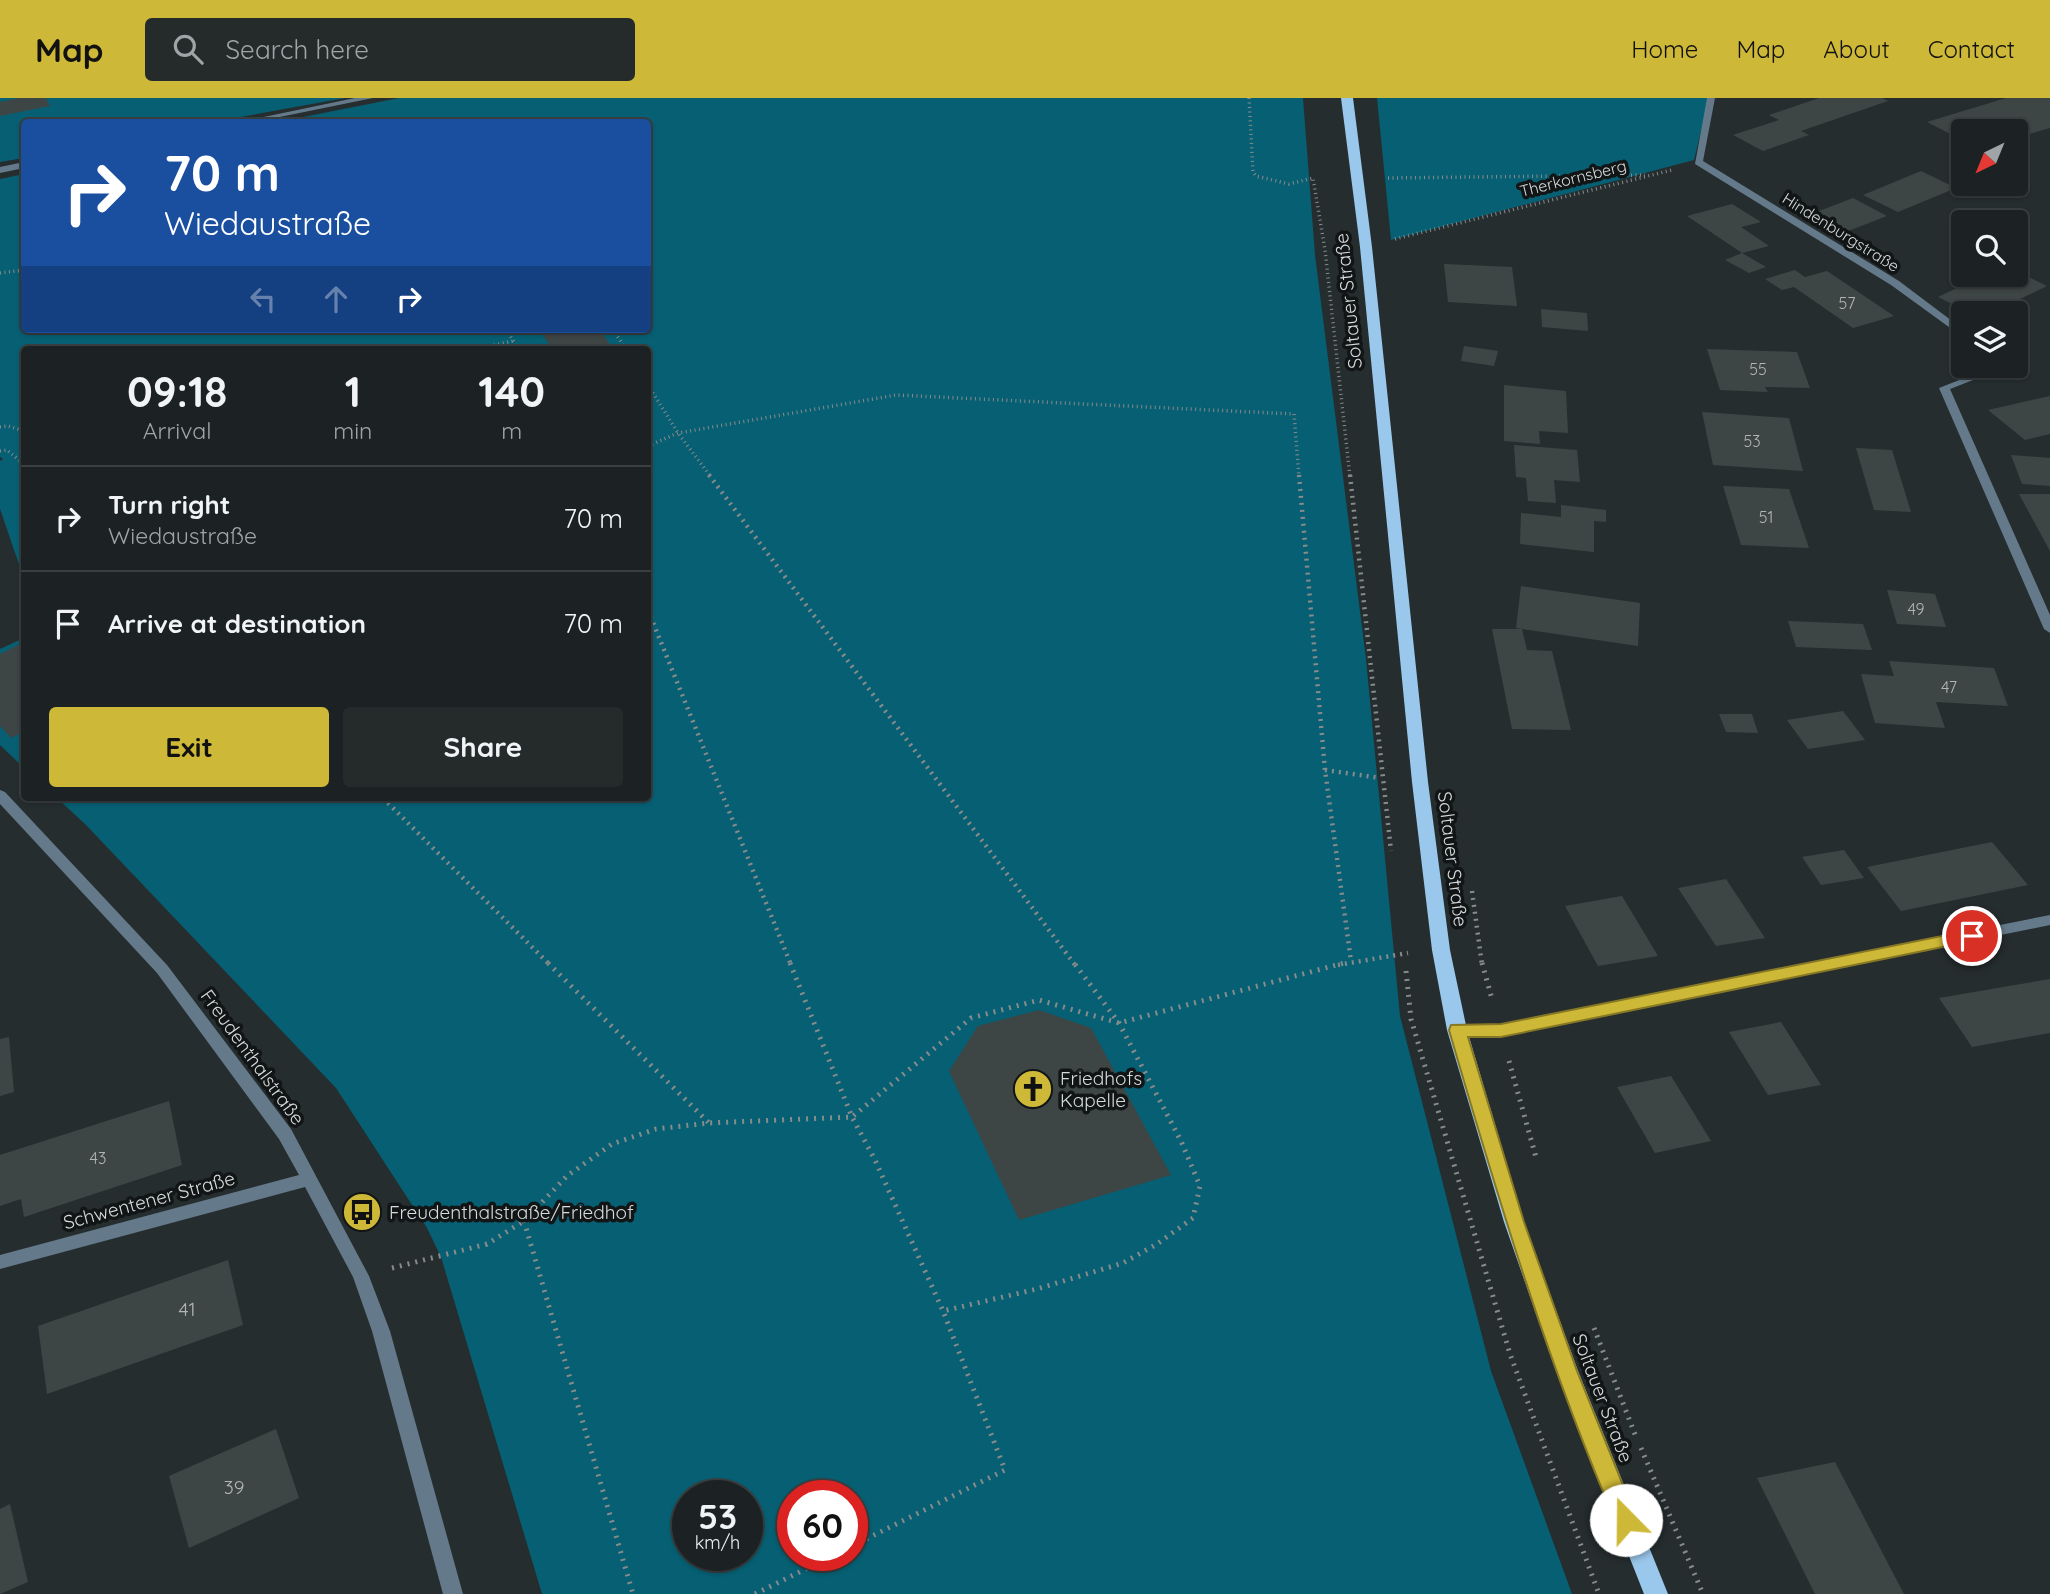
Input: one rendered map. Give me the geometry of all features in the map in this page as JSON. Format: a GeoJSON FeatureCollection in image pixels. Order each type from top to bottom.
{"type":"FeatureCollection","features":[{"type":"Feature","properties":{"kind":"main road","name":"Soltauer Straße"},"geometry":{"type":"LineString","coordinates":[[1347,98],[1366,247],[1420,782],[1441,950],[1457,1030],[1514,1222],[1567,1371],[1656,1594]]}},
{"type":"Feature","properties":{"kind":"street"},"geometry":{"type":"LineString","coordinates":[[260,119],[369,98]]}},
{"type":"Feature","properties":{"kind":"street"},"geometry":{"type":"LineString","coordinates":[[1698,162],[1710,98]]}},
{"type":"Feature","properties":{"kind":"street","name":"Hindenburgstraße"},"geometry":{"type":"LineString","coordinates":[[1698,162],[1895,283],[1951,325]]}},
{"type":"Feature","properties":{"kind":"street"},"geometry":{"type":"LineString","coordinates":[[0,170],[21,166]]}},
{"type":"Feature","properties":{"kind":"street"},"geometry":{"type":"LineString","coordinates":[[1971,378],[1944,388],[2050,629]]}},
{"type":"Feature","properties":{"kind":"street","name":"Freudenthalstraße"},"geometry":{"type":"LineString","coordinates":[[0,795],[162,969],[285,1134],[361,1276],[381,1331],[453,1594]]}},
{"type":"Feature","properties":{"kind":"street"},"geometry":{"type":"LineString","coordinates":[[1457,1030],[1501,1030],[2050,920]]}},
{"type":"Feature","properties":{"kind":"street","name":"Schwentener Straße"},"geometry":{"type":"LineString","coordinates":[[0,1262],[309,1179]]}},
{"type":"Feature","properties":{"kind":"path"},"geometry":{"type":"LineString","coordinates":[[1249,98],[1253,172],[1256,176],[1289,184],[1313,178]]}},
{"type":"Feature","properties":{"kind":"path","name":"Therkornsberg"},"geometry":{"type":"LineString","coordinates":[[1391,240],[1698,162]]}},
{"type":"Feature","properties":{"kind":"path"},"geometry":{"type":"LineString","coordinates":[[1383,178],[1654,174]]}},
{"type":"Feature","properties":{"kind":"path"},"geometry":{"type":"LineString","coordinates":[[0,273],[21,270]]}},
{"type":"Feature","properties":{"kind":"path"},"geometry":{"type":"LineString","coordinates":[[508,333],[516,346]]}},
{"type":"Feature","properties":{"kind":"path"},"geometry":{"type":"LineString","coordinates":[[490,346],[513,341]]}},
{"type":"Feature","properties":{"kind":"path"},"geometry":{"type":"LineString","coordinates":[[651,445],[678,433],[896,395],[1294,414],[1325,770],[1350,961]]}},
{"type":"Feature","properties":{"kind":"path"},"geometry":{"type":"LineString","coordinates":[[651,396],[1119,1023],[1181,1141],[1200,1186],[1193,1218],[1157,1244],[1123,1263],[1037,1289],[943,1311]]}},
{"type":"Feature","properties":{"kind":"path"},"geometry":{"type":"LineString","coordinates":[[0,427],[8,426],[21,430]]}},
{"type":"Feature","properties":{"kind":"path"},"geometry":{"type":"LineString","coordinates":[[0,451],[7,450],[21,462]]}},
{"type":"Feature","properties":{"kind":"path"},"geometry":{"type":"LineString","coordinates":[[651,617],[852,1116],[875,1160],[943,1311],[1005,1470],[868,1538]]}},
{"type":"Feature","properties":{"kind":"path"},"geometry":{"type":"LineString","coordinates":[[1325,770],[1420,782]]}},
{"type":"Feature","properties":{"kind":"path"},"geometry":{"type":"LineString","coordinates":[[386,801],[709,1124]]}},
{"type":"Feature","properties":{"kind":"path"},"geometry":{"type":"LineString","coordinates":[[1471,882],[1482,962],[1538,1165]]}},
{"type":"Feature","properties":{"kind":"path"},"geometry":{"type":"LineString","coordinates":[[361,1276],[486,1244],[524,1221],[567,1176],[612,1144],[656,1129],[852,1116],[971,1018],[1039,1000],[1119,1023],[1350,961],[1441,950]]}},
{"type":"Feature","properties":{"kind":"path"},"geometry":{"type":"LineString","coordinates":[[524,1221],[634,1594]]}},
{"type":"Feature","properties":{"kind":"path"},"geometry":{"type":"LineString","coordinates":[[1591,1320],[1703,1594]]}},
{"type":"Feature","properties":{"kind":"path"},"geometry":{"type":"LineString","coordinates":[[755,1594],[802,1571]]}},
{"type":"Feature","properties":{"kind":"shaded area"},"geometry":{"type":"Polygon","coordinates":[[[0,98],[345,98],[230,119],[21,119],[21,158],[0,162],[0,98]]]}},
{"type":"Feature","properties":{"kind":"shaded area"},"geometry":{"type":"Polygon","coordinates":[[[399,98],[1303,98],[1315,255],[1366,659],[1400,1016],[1491,1371],[1572,1594],[542,1594],[441,1257],[427,1228],[336,1088],[60,801],[651,801],[651,346],[21,346],[21,570],[0,509],[0,461],[3,459],[0,457],[0,179],[21,175],[21,333],[651,333],[651,119],[293,119],[399,98]]]}},
{"type":"Feature","properties":{"kind":"shaded area"},"geometry":{"type":"Polygon","coordinates":[[[1377,98],[1709,98],[1694,160],[1391,240],[1377,98]]]}},
{"type":"Feature","properties":{"kind":"shaded area"},"geometry":{"type":"Polygon","coordinates":[[[21,639],[21,765],[0,745],[0,649],[21,639]]]}},
{"type":"Feature","properties":{"kind":"building"},"geometry":{"type":"Polygon","coordinates":[[[19,98],[46,98],[50,106],[0,116],[0,102],[19,98]]]}},
{"type":"Feature","properties":{"kind":"building"},"geometry":{"type":"Polygon","coordinates":[[[1819,98],[1882,98],[1888,101],[1801,131],[1809,135],[1763,151],[1733,135],[1779,120],[1769,115],[1819,98]]]}},
{"type":"Feature","properties":{"kind":"building"},"geometry":{"type":"Polygon","coordinates":[[[2006,98],[2050,98],[2050,128],[2028,134],[2028,119],[1951,119],[1951,134],[1927,122],[2006,98]]]}},
{"type":"Feature","properties":{"kind":"building"},"geometry":{"type":"Polygon","coordinates":[[[1921,171],[1951,186],[1951,190],[1898,212],[1863,195],[1921,171]]]}},
{"type":"Feature","properties":{"kind":"building"},"geometry":{"type":"Polygon","coordinates":[[[1853,198],[1887,216],[1843,233],[1809,215],[1853,198]]]}},
{"type":"Feature","properties":{"kind":"building"},"geometry":{"type":"Polygon","coordinates":[[[1732,204],[1761,222],[1741,227],[1769,246],[1742,253],[1687,216],[1732,204]]]}},
{"type":"Feature","properties":{"kind":"building"},"geometry":{"type":"Polygon","coordinates":[[[1742,253],[1766,267],[1749,273],[1725,260],[1742,253]]]}},
{"type":"Feature","properties":{"kind":"building"},"geometry":{"type":"Polygon","coordinates":[[[1444,264],[1512,267],[1517,306],[1448,302],[1444,264]]]}},
{"type":"Feature","properties":{"kind":"building"},"geometry":{"type":"Polygon","coordinates":[[[1795,270],[1805,277],[1827,271],[1894,316],[1853,328],[1794,287],[1782,290],[1765,279],[1795,270]]]}},
{"type":"Feature","properties":{"kind":"building"},"geometry":{"type":"Polygon","coordinates":[[[2028,277],[2047,286],[2016,301],[1951,301],[1951,304],[1938,297],[1959,287],[2028,287],[2028,277]]]}},
{"type":"Feature","properties":{"kind":"building"},"geometry":{"type":"Polygon","coordinates":[[[1541,309],[1587,313],[1588,331],[1542,327],[1541,309]]]}},
{"type":"Feature","properties":{"kind":"building"},"geometry":{"type":"Polygon","coordinates":[[[542,333],[602,333],[611,346],[550,346],[542,333]]]}},
{"type":"Feature","properties":{"kind":"building"},"geometry":{"type":"Polygon","coordinates":[[[1464,346],[1498,351],[1494,366],[1461,361],[1464,346]]]}},
{"type":"Feature","properties":{"kind":"building"},"geometry":{"type":"Polygon","coordinates":[[[1707,349],[1797,352],[1810,388],[1765,387],[1768,392],[1720,390],[1707,349]]]}},
{"type":"Feature","properties":{"kind":"building"},"geometry":{"type":"Polygon","coordinates":[[[1504,385],[1566,391],[1568,433],[1539,431],[1540,444],[1504,441],[1504,385]]]}},
{"type":"Feature","properties":{"kind":"building"},"geometry":{"type":"Polygon","coordinates":[[[2050,396],[2050,434],[2025,440],[1988,410],[2050,396]]]}},
{"type":"Feature","properties":{"kind":"building"},"geometry":{"type":"Polygon","coordinates":[[[1702,412],[1789,418],[1803,471],[1713,465],[1702,412]]]}},
{"type":"Feature","properties":{"kind":"building"},"geometry":{"type":"Polygon","coordinates":[[[1514,445],[1577,450],[1580,482],[1554,480],[1556,503],[1528,501],[1526,478],[1516,477],[1514,445]]]}},
{"type":"Feature","properties":{"kind":"building"},"geometry":{"type":"Polygon","coordinates":[[[1856,448],[1892,450],[1911,512],[1874,510],[1856,448]]]}},
{"type":"Feature","properties":{"kind":"building"},"geometry":{"type":"Polygon","coordinates":[[[2011,455],[2050,458],[2050,486],[2022,484],[2011,455]]]}},
{"type":"Feature","properties":{"kind":"building"},"geometry":{"type":"Polygon","coordinates":[[[1723,486],[1789,489],[1809,548],[1741,545],[1723,486]]]}},
{"type":"Feature","properties":{"kind":"building"},"geometry":{"type":"Polygon","coordinates":[[[2019,494],[2050,494],[2050,551],[2019,494]]]}},
{"type":"Feature","properties":{"kind":"building"},"geometry":{"type":"Polygon","coordinates":[[[1561,505],[1606,510],[1606,522],[1594,521],[1594,552],[1520,544],[1521,513],[1561,517],[1561,505]]]}},
{"type":"Feature","properties":{"kind":"building"},"geometry":{"type":"Polygon","coordinates":[[[1521,586],[1640,603],[1638,646],[1516,628],[1521,586]]]}},
{"type":"Feature","properties":{"kind":"building"},"geometry":{"type":"Polygon","coordinates":[[[1887,590],[1935,594],[1946,627],[1897,624],[1887,590]]]}},
{"type":"Feature","properties":{"kind":"building"},"geometry":{"type":"Polygon","coordinates":[[[1788,621],[1863,624],[1872,650],[1796,647],[1788,621]]]}},
{"type":"Feature","properties":{"kind":"building"},"geometry":{"type":"Polygon","coordinates":[[[1492,629],[1522,629],[1527,650],[1552,651],[1571,730],[1512,729],[1492,629]]]}},
{"type":"Feature","properties":{"kind":"building"},"geometry":{"type":"Polygon","coordinates":[[[21,644],[21,733],[11,738],[0,726],[0,654],[21,644]]]}},
{"type":"Feature","properties":{"kind":"building"},"geometry":{"type":"Polygon","coordinates":[[[1889,661],[1994,668],[2008,706],[1936,702],[1945,728],[1875,723],[1861,674],[1894,676],[1889,661]]]}},
{"type":"Feature","properties":{"kind":"building"},"geometry":{"type":"Polygon","coordinates":[[[1843,711],[1865,740],[1808,749],[1787,720],[1843,711]]]}},
{"type":"Feature","properties":{"kind":"building"},"geometry":{"type":"Polygon","coordinates":[[[1719,714],[1752,714],[1758,733],[1726,732],[1719,714]]]}},
{"type":"Feature","properties":{"kind":"building"},"geometry":{"type":"Polygon","coordinates":[[[1992,842],[2028,885],[1901,911],[1867,867],[1992,842]]]}},
{"type":"Feature","properties":{"kind":"building"},"geometry":{"type":"Polygon","coordinates":[[[1844,850],[1864,878],[1821,885],[1802,857],[1844,850]]]}},
{"type":"Feature","properties":{"kind":"building"},"geometry":{"type":"Polygon","coordinates":[[[1726,879],[1765,938],[1716,946],[1678,888],[1726,879]]]}},
{"type":"Feature","properties":{"kind":"building"},"geometry":{"type":"Polygon","coordinates":[[[1622,896],[1658,956],[1598,966],[1565,906],[1622,896]]]}},
{"type":"Feature","properties":{"kind":"building"},"geometry":{"type":"Polygon","coordinates":[[[2050,979],[2050,1033],[1972,1047],[1939,998],[2050,979]]]}},
{"type":"Feature","properties":{"kind":"building"},"geometry":{"type":"Polygon","coordinates":[[[1039,1010],[1091,1028],[1171,1175],[1019,1220],[949,1071],[978,1026],[1039,1010]]]}},
{"type":"Feature","properties":{"kind":"building"},"geometry":{"type":"Polygon","coordinates":[[[1781,1022],[1821,1085],[1768,1095],[1729,1032],[1781,1022]]]}},
{"type":"Feature","properties":{"kind":"building"},"geometry":{"type":"Polygon","coordinates":[[[9,1037],[14,1092],[0,1096],[0,1039],[9,1037]]]}},
{"type":"Feature","properties":{"kind":"building"},"geometry":{"type":"Polygon","coordinates":[[[1671,1076],[1711,1141],[1655,1153],[1617,1087],[1671,1076]]]}},
{"type":"Feature","properties":{"kind":"building"},"geometry":{"type":"Polygon","coordinates":[[[169,1101],[182,1165],[24,1217],[21,1199],[0,1206],[0,1155],[169,1101]]]}},
{"type":"Feature","properties":{"kind":"building"},"geometry":{"type":"Polygon","coordinates":[[[228,1260],[243,1325],[47,1394],[38,1326],[228,1260]]]}},
{"type":"Feature","properties":{"kind":"building"},"geometry":{"type":"Polygon","coordinates":[[[276,1429],[299,1498],[189,1548],[169,1476],[276,1429]]]}},
{"type":"Feature","properties":{"kind":"building"},"geometry":{"type":"Polygon","coordinates":[[[1835,1462],[1904,1594],[1815,1594],[1757,1478],[1835,1462]]]}},
{"type":"Feature","properties":{"kind":"building"},"geometry":{"type":"Polygon","coordinates":[[[10,1504],[28,1582],[0,1594],[0,1509],[10,1504]]]}},
{"type":"Feature","properties":{"kind":"place","name":"Friedhofs Kapelle"},"geometry":{"type":"Point","coordinates":[1033,1089]}},
{"type":"Feature","properties":{"kind":"place","name":"Freudenthalstraße/Friedhof"},"geometry":{"type":"Point","coordinates":[362,1212]}},
{"type":"Feature","properties":{"kind":"route"},"geometry":{"type":"LineString","coordinates":[[1626,1520],[1567,1371],[1514,1222],[1457,1030],[1501,1030],[1972,936]]}}]}
